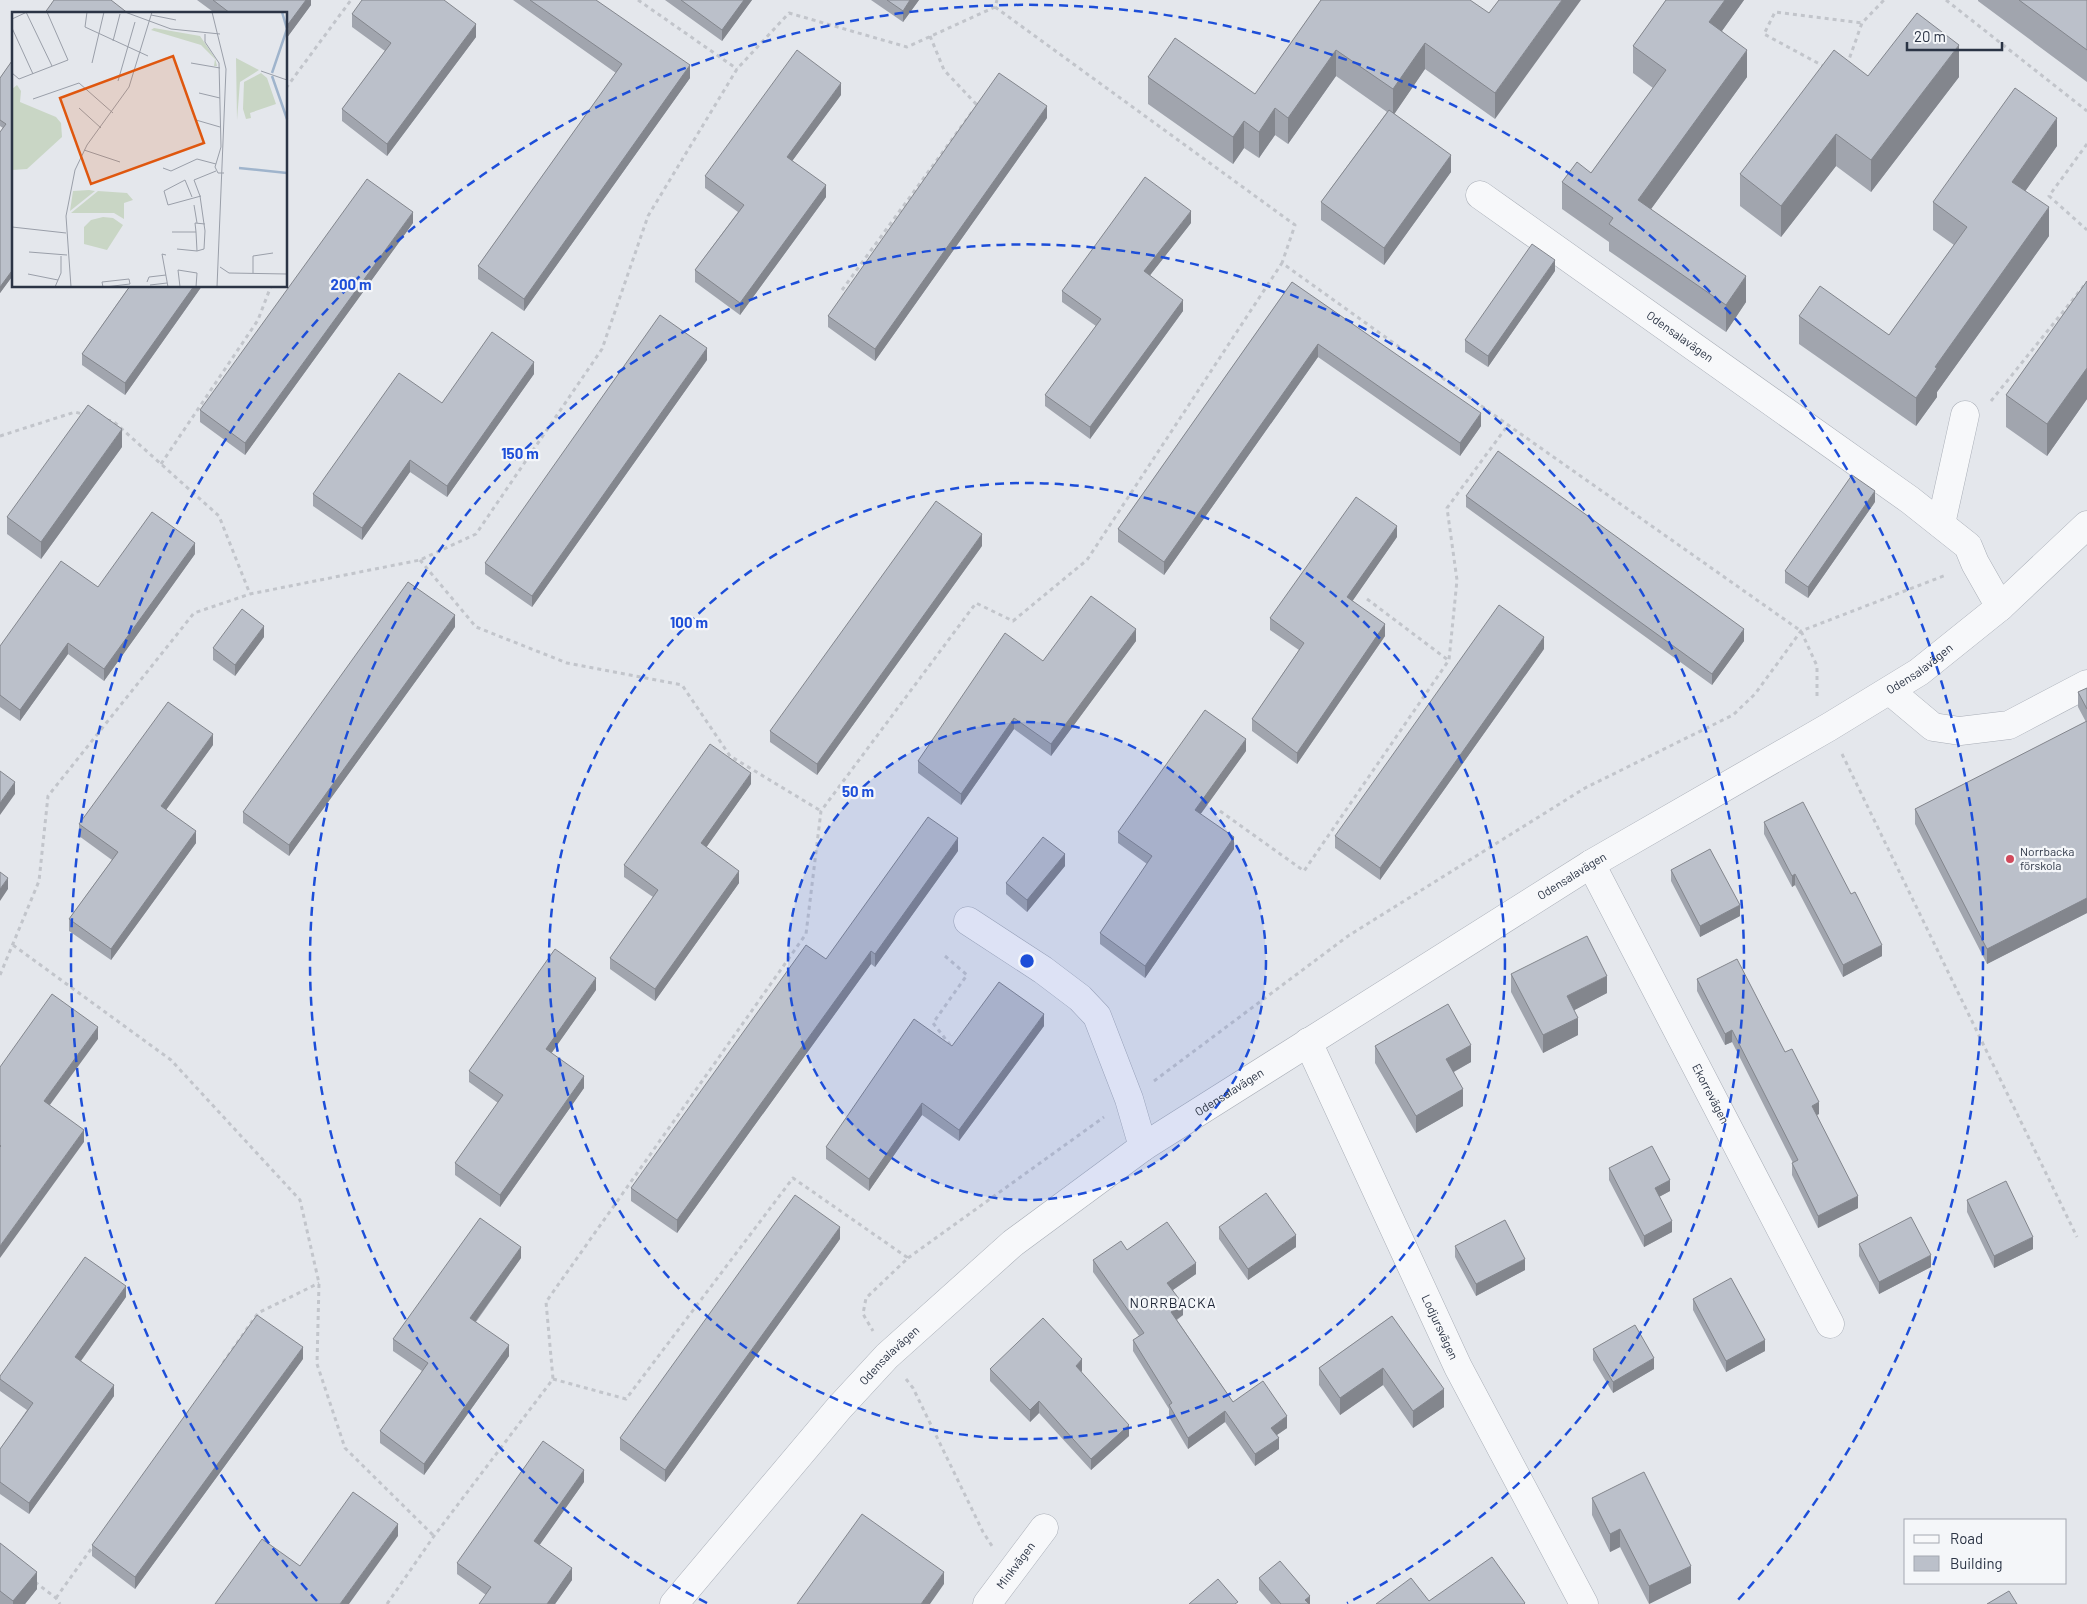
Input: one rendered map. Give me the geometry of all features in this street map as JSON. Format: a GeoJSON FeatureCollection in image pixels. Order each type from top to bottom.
{"type":"FeatureCollection","features":[{"type":"Feature","properties":{"kind":"street","name":"Odensalavägen"},"geometry":{"type":"LineString","coordinates":[[1480,195],[1910,500],[1941,524],[1968,546],[1975,564],[2000,607]]}},
{"type":"Feature","properties":{"kind":"street"},"geometry":{"type":"LineString","coordinates":[[1941,524],[1965,415]]}},
{"type":"Feature","properties":{"kind":"street","name":"Odensalavägen"},"geometry":{"type":"LineString","coordinates":[[674,1604],[839,1408],[887,1356],[1014,1243],[1143,1147],[1308,1042],[1591,864],[1890,691],[1919,672],[2000,607],[2087,525]]}},
{"type":"Feature","properties":{"kind":"street"},"geometry":{"type":"LineString","coordinates":[[1890,691],[1933,727],[1960,731],[2009,726],[2087,684]]}},
{"type":"Feature","properties":{"kind":"street","name":"Ekorrevägen"},"geometry":{"type":"LineString","coordinates":[[1591,864],[1830,1324]]}},
{"type":"Feature","properties":{"kind":"street"},"geometry":{"type":"LineString","coordinates":[[968,921],[1044,970],[1080,998],[1098,1016],[1129,1099],[1143,1147]]}},
{"type":"Feature","properties":{"kind":"street","name":"Lodjursvägen"},"geometry":{"type":"LineString","coordinates":[[1308,1042],[1458,1367],[1584,1604]]}},
{"type":"Feature","properties":{"kind":"street","name":"Minkvägen"},"geometry":{"type":"LineString","coordinates":[[987,1604],[1044,1528]]}},
{"type":"Feature","properties":{"kind":"path"},"geometry":{"type":"LineString","coordinates":[[288,85],[351,0]]}},
{"type":"Feature","properties":{"kind":"path"},"geometry":{"type":"LineString","coordinates":[[638,0],[737,69]]}},
{"type":"Feature","properties":{"kind":"path"},"geometry":{"type":"LineString","coordinates":[[995,7],[997,0]]}},
{"type":"Feature","properties":{"kind":"path"},"geometry":{"type":"LineString","coordinates":[[1846,68],[1862,23],[1884,0]]}},
{"type":"Feature","properties":{"kind":"path"},"geometry":{"type":"LineString","coordinates":[[1946,0],[2087,111]]}},
{"type":"Feature","properties":{"kind":"path"},"geometry":{"type":"LineString","coordinates":[[0,975],[14,946],[39,881],[48,796],[194,613],[250,594],[420,560],[476,534],[602,349],[648,216],[737,69],[789,13],[907,47],[995,7]]}},
{"type":"Feature","properties":{"kind":"path"},"geometry":{"type":"LineString","coordinates":[[388,1604],[434,1536],[553,1379],[546,1302],[806,934],[821,812],[976,603],[1013,622],[1087,560],[1282,263],[1295,225],[995,7]]}},
{"type":"Feature","properties":{"kind":"path"},"geometry":{"type":"LineString","coordinates":[[1826,68],[1764,34],[1775,12],[1862,23]]}},
{"type":"Feature","properties":{"kind":"path"},"geometry":{"type":"LineString","coordinates":[[842,290],[977,105],[944,70],[930,36]]}},
{"type":"Feature","properties":{"kind":"path"},"geometry":{"type":"LineString","coordinates":[[2087,144],[2049,196],[2087,230]]}},
{"type":"Feature","properties":{"kind":"path"},"geometry":{"type":"LineString","coordinates":[[1282,263],[1801,631],[1816,666],[1817,706],[2077,1237]]}},
{"type":"Feature","properties":{"kind":"path"},"geometry":{"type":"LineString","coordinates":[[1990,402],[2087,282]]}},
{"type":"Feature","properties":{"kind":"path"},"geometry":{"type":"LineString","coordinates":[[162,464],[258,320],[270,288]]}},
{"type":"Feature","properties":{"kind":"path"},"geometry":{"type":"LineString","coordinates":[[0,436],[75,412],[94,417]]}},
{"type":"Feature","properties":{"kind":"path"},"geometry":{"type":"LineString","coordinates":[[104,419],[113,421],[219,516],[250,594]]}},
{"type":"Feature","properties":{"kind":"path"},"geometry":{"type":"LineString","coordinates":[[1220,811],[1304,871],[1449,660],[1457,580],[1447,508],[1508,425]]}},
{"type":"Feature","properties":{"kind":"path"},"geometry":{"type":"LineString","coordinates":[[420,560],[476,627],[567,663],[682,685],[730,756],[821,812]]}},
{"type":"Feature","properties":{"kind":"path"},"geometry":{"type":"LineString","coordinates":[[1010,1573],[983,1532],[913,1388],[887,1356],[863,1314],[866,1298],[908,1258],[1129,1099],[1348,936],[1585,788],[1733,715],[1756,694],[1801,631],[1975,564]]}},
{"type":"Feature","properties":{"kind":"path"},"geometry":{"type":"LineString","coordinates":[[1367,599],[1449,660]]}},
{"type":"Feature","properties":{"kind":"path"},"geometry":{"type":"LineString","coordinates":[[14,946],[171,1060],[300,1200],[319,1283],[317,1364],[345,1448],[434,1536]]}},
{"type":"Feature","properties":{"kind":"path"},"geometry":{"type":"LineString","coordinates":[[944,956],[967,974],[934,1022],[952,1046]]}},
{"type":"Feature","properties":{"kind":"path"},"geometry":{"type":"LineString","coordinates":[[553,1379],[626,1399],[793,1178],[908,1258]]}},
{"type":"Feature","properties":{"kind":"path"},"geometry":{"type":"LineString","coordinates":[[218,1370],[258,1313],[319,1283]]}},
{"type":"Feature","properties":{"kind":"path"},"geometry":{"type":"LineString","coordinates":[[56,1598],[97,1541]]}},
{"type":"Feature","properties":{"kind":"path"},"geometry":{"type":"LineString","coordinates":[[28,1577],[56,1598],[60,1604]]}},
{"type":"Feature","properties":{"kind":"building"},"geometry":{"type":"Polygon","coordinates":[[[54,0],[111,0],[126,12],[45,12],[54,0]]]}},
{"type":"Feature","properties":{"kind":"building"},"geometry":{"type":"Polygon","coordinates":[[[213,0],[306,0],[288,24],[288,12],[229,12],[213,0]]]}},
{"type":"Feature","properties":{"kind":"building"},"geometry":{"type":"Polygon","coordinates":[[[362,0],[444,0],[476,24],[387,144],[342,109],[391,43],[352,14],[362,0]]]}},
{"type":"Feature","properties":{"kind":"building"},"geometry":{"type":"Polygon","coordinates":[[[530,0],[596,0],[690,65],[524,299],[478,266],[622,64],[530,0]]]}},
{"type":"Feature","properties":{"kind":"building"},"geometry":{"type":"Polygon","coordinates":[[[681,0],[744,0],[722,30],[681,0]]]}},
{"type":"Feature","properties":{"kind":"building"},"geometry":{"type":"Polygon","coordinates":[[[887,0],[910,0],[903,11],[887,0]]]}},
{"type":"Feature","properties":{"kind":"building"},"geometry":{"type":"Polygon","coordinates":[[[1321,0],[1470,0],[1489,13],[1499,0],[1562,0],[1495,93],[1425,43],[1393,89],[1336,50],[1288,118],[1275,108],[1259,132],[1244,121],[1233,137],[1148,77],[1175,38],[1255,94],[1321,0]]]}},
{"type":"Feature","properties":{"kind":"building"},"geometry":{"type":"Polygon","coordinates":[[[1666,0],[1725,0],[1709,22],[1747,50],[1638,200],[1746,276],[1726,305],[1609,224],[1613,218],[1562,182],[1577,162],[1591,173],[1666,70],[1633,46],[1666,0]]]}},
{"type":"Feature","properties":{"kind":"building"},"geometry":{"type":"Polygon","coordinates":[[[2019,0],[2087,0],[2087,50],[2019,0]]]}},
{"type":"Feature","properties":{"kind":"building"},"geometry":{"type":"Polygon","coordinates":[[[1917,13],[1959,45],[1871,160],[1836,134],[1781,206],[1740,174],[1834,50],[1868,76],[1917,13]]]}},
{"type":"Feature","properties":{"kind":"building"},"geometry":{"type":"Polygon","coordinates":[[[797,50],[841,83],[787,157],[826,185],[740,303],[695,270],[744,205],[705,176],[797,50]]]}},
{"type":"Feature","properties":{"kind":"building"},"geometry":{"type":"Polygon","coordinates":[[[12,61],[12,271],[0,287],[0,132],[6,124],[0,120],[0,78],[12,61]]]}},
{"type":"Feature","properties":{"kind":"building"},"geometry":{"type":"Polygon","coordinates":[[[999,73],[1047,106],[875,349],[828,316],[999,73]]]}},
{"type":"Feature","properties":{"kind":"building"},"geometry":{"type":"Polygon","coordinates":[[[2015,88],[2057,118],[2012,182],[2049,207],[1935,367],[1937,368],[1916,398],[1799,316],[1820,286],[1889,335],[1967,227],[1933,202],[2015,88]]]}},
{"type":"Feature","properties":{"kind":"building"},"geometry":{"type":"Polygon","coordinates":[[[1389,110],[1451,155],[1384,248],[1321,202],[1389,110]]]}},
{"type":"Feature","properties":{"kind":"building"},"geometry":{"type":"Polygon","coordinates":[[[1145,177],[1191,211],[1144,271],[1183,300],[1090,427],[1045,395],[1101,319],[1062,291],[1145,177]]]}},
{"type":"Feature","properties":{"kind":"building"},"geometry":{"type":"Polygon","coordinates":[[[367,179],[413,212],[245,443],[200,410],[367,179]]]}},
{"type":"Feature","properties":{"kind":"building"},"geometry":{"type":"Polygon","coordinates":[[[1532,244],[1555,260],[1488,356],[1465,340],[1532,244]]]}},
{"type":"Feature","properties":{"kind":"building"},"geometry":{"type":"Polygon","coordinates":[[[2087,281],[2087,368],[2047,424],[2006,395],[2087,281]]]}},
{"type":"Feature","properties":{"kind":"building"},"geometry":{"type":"Polygon","coordinates":[[[1292,282],[1481,413],[1460,443],[1318,344],[1164,562],[1118,529],[1292,282]]]}},
{"type":"Feature","properties":{"kind":"building"},"geometry":{"type":"Polygon","coordinates":[[[129,288],[193,288],[125,383],[82,354],[129,288]]]}},
{"type":"Feature","properties":{"kind":"building"},"geometry":{"type":"Polygon","coordinates":[[[660,315],[707,348],[532,596],[485,563],[660,315]]]}},
{"type":"Feature","properties":{"kind":"building"},"geometry":{"type":"Polygon","coordinates":[[[492,332],[534,362],[447,486],[410,460],[362,528],[313,494],[399,373],[442,403],[492,332]]]}},
{"type":"Feature","properties":{"kind":"building"},"geometry":{"type":"Polygon","coordinates":[[[88,405],[122,429],[41,542],[7,517],[88,405]]]}},
{"type":"Feature","properties":{"kind":"building"},"geometry":{"type":"Polygon","coordinates":[[[1498,451],[1744,629],[1712,674],[1466,496],[1498,451]]]}},
{"type":"Feature","properties":{"kind":"building"},"geometry":{"type":"Polygon","coordinates":[[[1852,475],[1875,491],[1808,587],[1785,571],[1852,475]]]}},
{"type":"Feature","properties":{"kind":"building"},"geometry":{"type":"Polygon","coordinates":[[[1356,497],[1397,526],[1347,597],[1385,624],[1297,753],[1252,719],[1304,643],[1270,618],[1356,497]]]}},
{"type":"Feature","properties":{"kind":"building"},"geometry":{"type":"Polygon","coordinates":[[[936,501],[982,534],[817,764],[770,731],[936,501]]]}},
{"type":"Feature","properties":{"kind":"building"},"geometry":{"type":"Polygon","coordinates":[[[152,512],[195,543],[104,669],[68,643],[20,710],[0,695],[0,646],[61,561],[98,587],[152,512]]]}},
{"type":"Feature","properties":{"kind":"building"},"geometry":{"type":"Polygon","coordinates":[[[408,582],[455,615],[289,845],[243,812],[408,582]]]}},
{"type":"Feature","properties":{"kind":"building"},"geometry":{"type":"Polygon","coordinates":[[[1091,596],[1136,629],[1051,744],[1014,718],[961,794],[918,761],[1005,633],[1043,661],[1091,596]]]}},
{"type":"Feature","properties":{"kind":"building"},"geometry":{"type":"Polygon","coordinates":[[[1499,605],[1544,637],[1380,868],[1335,836],[1499,605]]]}},
{"type":"Feature","properties":{"kind":"building"},"geometry":{"type":"Polygon","coordinates":[[[242,609],[264,626],[235,665],[213,648],[242,609]]]}},
{"type":"Feature","properties":{"kind":"building"},"geometry":{"type":"Polygon","coordinates":[[[2087,688],[2087,709],[2078,692],[2087,688]]]}},
{"type":"Feature","properties":{"kind":"building"},"geometry":{"type":"Polygon","coordinates":[[[168,702],[213,734],[161,806],[196,831],[111,949],[69,919],[118,852],[79,824],[168,702]]]}},
{"type":"Feature","properties":{"kind":"building"},"geometry":{"type":"Polygon","coordinates":[[[1205,710],[1246,739],[1195,810],[1234,837],[1145,966],[1100,933],[1152,856],[1118,832],[1205,710]]]}},
{"type":"Feature","properties":{"kind":"building","name":"Norrbacka förskola"},"geometry":{"type":"Polygon","coordinates":[[[2087,721],[2087,898],[1987,949],[1915,809],[2087,721]]]}},
{"type":"Feature","properties":{"kind":"building"},"geometry":{"type":"Polygon","coordinates":[[[710,744],[751,773],[701,843],[739,871],[655,989],[610,958],[658,890],[624,865],[710,744]]]}},
{"type":"Feature","properties":{"kind":"building"},"geometry":{"type":"Polygon","coordinates":[[[0,771],[15,782],[0,803],[0,771]]]}},
{"type":"Feature","properties":{"kind":"building"},"geometry":{"type":"Polygon","coordinates":[[[1803,802],[1851,894],[1855,892],[1882,945],[1843,965],[1795,874],[1792,876],[1764,822],[1803,802]]]}},
{"type":"Feature","properties":{"kind":"building"},"geometry":{"type":"Polygon","coordinates":[[[928,817],[958,838],[875,954],[871,951],[677,1220],[631,1188],[806,945],[826,959],[928,817]]]}},
{"type":"Feature","properties":{"kind":"building"},"geometry":{"type":"Polygon","coordinates":[[[1043,837],[1065,854],[1027,900],[1006,883],[1043,837]]]}},
{"type":"Feature","properties":{"kind":"building"},"geometry":{"type":"Polygon","coordinates":[[[1710,849],[1740,905],[1700,926],[1671,870],[1710,849]]]}},
{"type":"Feature","properties":{"kind":"building"},"geometry":{"type":"Polygon","coordinates":[[[0,872],[8,878],[0,889],[0,872]]]}},
{"type":"Feature","properties":{"kind":"building"},"geometry":{"type":"Polygon","coordinates":[[[1587,936],[1607,976],[1567,996],[1578,1018],[1543,1035],[1511,974],[1587,936]]]}},
{"type":"Feature","properties":{"kind":"building"},"geometry":{"type":"Polygon","coordinates":[[[555,949],[596,978],[546,1049],[584,1076],[500,1195],[455,1163],[503,1095],[469,1071],[555,949]]]}},
{"type":"Feature","properties":{"kind":"building"},"geometry":{"type":"Polygon","coordinates":[[[1737,959],[1785,1052],[1792,1049],[1819,1102],[1812,1106],[1858,1196],[1818,1216],[1792,1163],[1798,1160],[1732,1030],[1725,1034],[1697,979],[1737,959]]]}},
{"type":"Feature","properties":{"kind":"building"},"geometry":{"type":"Polygon","coordinates":[[[999,982],[1044,1014],[959,1130],[922,1103],[869,1179],[826,1147],[914,1019],[952,1046],[999,982]]]}},
{"type":"Feature","properties":{"kind":"building"},"geometry":{"type":"Polygon","coordinates":[[[52,994],[98,1027],[44,1101],[84,1130],[0,1246],[0,1067],[52,994]]]}},
{"type":"Feature","properties":{"kind":"building"},"geometry":{"type":"Polygon","coordinates":[[[1448,1004],[1471,1045],[1446,1059],[1463,1089],[1416,1116],[1375,1046],[1448,1004]]]}},
{"type":"Feature","properties":{"kind":"building"},"geometry":{"type":"Polygon","coordinates":[[[1652,1146],[1670,1180],[1655,1188],[1672,1221],[1644,1236],[1609,1168],[1652,1146]]]}},
{"type":"Feature","properties":{"kind":"building"},"geometry":{"type":"Polygon","coordinates":[[[2006,1181],[2033,1237],[1994,1256],[1967,1200],[2006,1181]]]}},
{"type":"Feature","properties":{"kind":"building"},"geometry":{"type":"Polygon","coordinates":[[[1266,1193],[1296,1235],[1248,1269],[1219,1227],[1266,1193]]]}},
{"type":"Feature","properties":{"kind":"building"},"geometry":{"type":"Polygon","coordinates":[[[795,1195],[840,1227],[665,1470],[620,1438],[795,1195]]]}},
{"type":"Feature","properties":{"kind":"building"},"geometry":{"type":"Polygon","coordinates":[[[1911,1217],[1931,1255],[1879,1282],[1859,1244],[1911,1217]]]}},
{"type":"Feature","properties":{"kind":"building"},"geometry":{"type":"Polygon","coordinates":[[[480,1218],[521,1247],[470,1318],[509,1345],[424,1464],[380,1431],[428,1363],[393,1339],[480,1218]]]}},
{"type":"Feature","properties":{"kind":"building"},"geometry":{"type":"Polygon","coordinates":[[[1505,1220],[1525,1259],[1476,1284],[1455,1246],[1505,1220]]]}},
{"type":"Feature","properties":{"kind":"building"},"geometry":{"type":"Polygon","coordinates":[[[1167,1222],[1196,1263],[1167,1283],[1183,1304],[1171,1312],[1233,1402],[1263,1381],[1287,1416],[1271,1428],[1279,1438],[1255,1454],[1225,1411],[1188,1438],[1169,1405],[1172,1403],[1133,1340],[1144,1333],[1093,1260],[1121,1241],[1127,1250],[1167,1222]]]}},
{"type":"Feature","properties":{"kind":"building"},"geometry":{"type":"Polygon","coordinates":[[[85,1257],[126,1286],[75,1357],[114,1385],[29,1503],[0,1482],[0,1449],[33,1403],[0,1379],[0,1376],[85,1257]]]}},
{"type":"Feature","properties":{"kind":"building"},"geometry":{"type":"Polygon","coordinates":[[[1731,1278],[1765,1340],[1726,1361],[1693,1299],[1731,1278]]]}},
{"type":"Feature","properties":{"kind":"building"},"geometry":{"type":"Polygon","coordinates":[[[257,1315],[303,1347],[135,1577],[92,1545],[257,1315]]]}},
{"type":"Feature","properties":{"kind":"building"},"geometry":{"type":"Polygon","coordinates":[[[1392,1316],[1444,1389],[1413,1411],[1383,1368],[1340,1398],[1319,1368],[1392,1316]]]}},
{"type":"Feature","properties":{"kind":"building"},"geometry":{"type":"Polygon","coordinates":[[[1043,1318],[1082,1359],[1076,1366],[1129,1425],[1091,1459],[1039,1401],[1030,1410],[990,1369],[1043,1318]]]}},
{"type":"Feature","properties":{"kind":"building"},"geometry":{"type":"Polygon","coordinates":[[[1635,1325],[1654,1358],[1613,1382],[1593,1349],[1635,1325]]]}},
{"type":"Feature","properties":{"kind":"building"},"geometry":{"type":"Polygon","coordinates":[[[543,1441],[584,1470],[534,1541],[572,1568],[547,1604],[479,1604],[491,1587],[457,1563],[543,1441]]]}},
{"type":"Feature","properties":{"kind":"building"},"geometry":{"type":"Polygon","coordinates":[[[1644,1472],[1691,1566],[1649,1586],[1620,1529],[1610,1534],[1592,1498],[1644,1472]]]}},
{"type":"Feature","properties":{"kind":"building"},"geometry":{"type":"Polygon","coordinates":[[[353,1492],[398,1524],[340,1604],[215,1604],[262,1539],[300,1566],[353,1492]]]}},
{"type":"Feature","properties":{"kind":"building"},"geometry":{"type":"Polygon","coordinates":[[[862,1514],[944,1572],[921,1604],[797,1604],[862,1514]]]}},
{"type":"Feature","properties":{"kind":"building"},"geometry":{"type":"Polygon","coordinates":[[[0,1543],[37,1572],[13,1601],[0,1591],[0,1543]]]}},
{"type":"Feature","properties":{"kind":"building"},"geometry":{"type":"Polygon","coordinates":[[[1492,1557],[1524,1604],[1376,1604],[1411,1578],[1429,1601],[1492,1557]]]}},
{"type":"Feature","properties":{"kind":"building"},"geometry":{"type":"Polygon","coordinates":[[[1280,1561],[1310,1596],[1305,1600],[1309,1604],[1281,1604],[1259,1578],[1280,1561]]]}},
{"type":"Feature","properties":{"kind":"building"},"geometry":{"type":"Polygon","coordinates":[[[1218,1579],[1238,1602],[1235,1604],[1189,1604],[1218,1579]]]}},
{"type":"Feature","properties":{"kind":"building"},"geometry":{"type":"Polygon","coordinates":[[[2009,1591],[2017,1604],[1987,1604],[2009,1591]]]}},
{"type":"Feature","properties":{"kind":"place","name":"Norrbacka förskola"},"geometry":{"type":"Point","coordinates":[2010,859]}},
{"type":"Feature","properties":{"kind":"district","name":"NORRBACKA"},"geometry":{"type":"Point","coordinates":[1173,1303]}}]}
